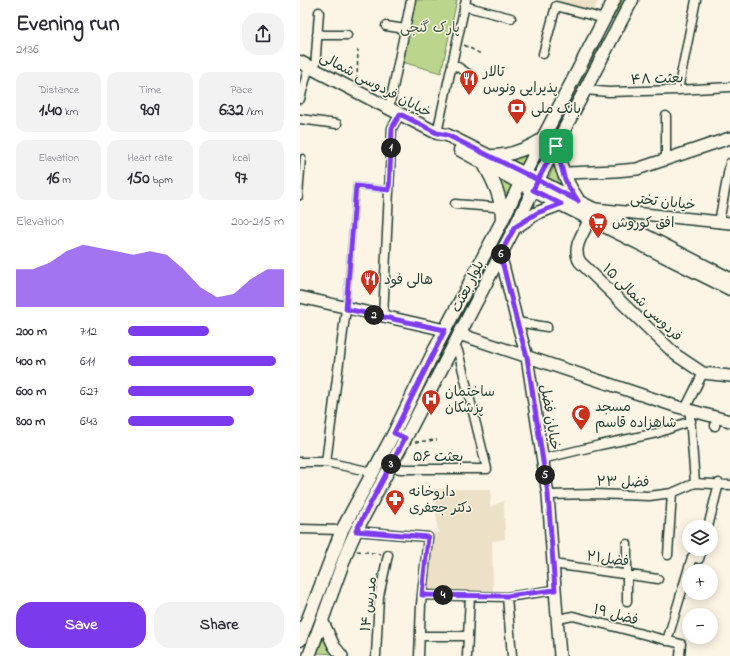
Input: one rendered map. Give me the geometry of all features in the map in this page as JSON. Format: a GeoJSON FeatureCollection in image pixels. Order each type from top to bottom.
{"type":"FeatureCollection","features":[{"type":"Feature","properties":{"kind":"main road","name":"بلوار بعثت"},"geometry":{"type":"LineString","coordinates":[[300,640],[342,530],[394,433],[445,330],[489,247],[502,215],[543,139],[614,0]]}},
{"type":"Feature","properties":{"kind":"main road","name":"بلوار بعثت"},"geometry":{"type":"LineString","coordinates":[[309,656],[356,531],[632,0]]}},
{"type":"Feature","properties":{"kind":"main road"},"geometry":{"type":"LineString","coordinates":[[605,19],[619,26]]}},
{"type":"Feature","properties":{"kind":"main road","name":"خیابان فردوسی شمالی"},"geometry":{"type":"LineString","coordinates":[[308,66],[437,133],[444,141],[487,160],[535,185]]}},
{"type":"Feature","properties":{"kind":"main road"},"geometry":{"type":"LineString","coordinates":[[502,215],[500,197],[487,160],[518,152],[543,139]]}},
{"type":"Feature","properties":{"kind":"main road"},"geometry":{"type":"LineString","coordinates":[[556,146],[564,177],[568,186],[578,201],[591,214],[730,289]]}},
{"type":"Feature","properties":{"kind":"main road"},"geometry":{"type":"LineString","coordinates":[[535,185],[578,201]]}},
{"type":"Feature","properties":{"kind":"main road"},"geometry":{"type":"LineString","coordinates":[[535,185],[561,204],[591,214],[730,278]]}},
{"type":"Feature","properties":{"kind":"main road"},"geometry":{"type":"LineString","coordinates":[[515,227],[537,213],[561,204]]}},
{"type":"Feature","properties":{"kind":"main road"},"geometry":{"type":"LineString","coordinates":[[489,247],[500,255]]}},
{"type":"Feature","properties":{"kind":"main road"},"geometry":{"type":"LineString","coordinates":[[394,433],[405,438]]}},
{"type":"Feature","properties":{"kind":"street"},"geometry":{"type":"LineString","coordinates":[[389,108],[411,0]]}},
{"type":"Feature","properties":{"kind":"street"},"geometry":{"type":"LineString","coordinates":[[678,90],[696,0]]}},
{"type":"Feature","properties":{"kind":"street"},"geometry":{"type":"LineString","coordinates":[[437,133],[465,3],[511,18]]}},
{"type":"Feature","properties":{"kind":"street"},"geometry":{"type":"LineString","coordinates":[[543,54],[556,6],[605,19]]}},
{"type":"Feature","properties":{"kind":"street"},"geometry":{"type":"LineString","coordinates":[[300,99],[317,34],[319,12]]}},
{"type":"Feature","properties":{"kind":"street"},"geometry":{"type":"LineString","coordinates":[[386,26],[405,29]]}},
{"type":"Feature","properties":{"kind":"street"},"geometry":{"type":"LineString","coordinates":[[317,34],[348,35]]}},
{"type":"Feature","properties":{"kind":"street"},"geometry":{"type":"LineString","coordinates":[[452,63],[473,77]]}},
{"type":"Feature","properties":{"kind":"street","name":"بعثت ۴۸"},"geometry":{"type":"LineString","coordinates":[[585,90],[609,92],[730,87]]}},
{"type":"Feature","properties":{"kind":"street"},"geometry":{"type":"LineString","coordinates":[[383,317],[392,128],[400,114]]}},
{"type":"Feature","properties":{"kind":"street"},"geometry":{"type":"LineString","coordinates":[[666,116],[666,159]]}},
{"type":"Feature","properties":{"kind":"street"},"geometry":{"type":"LineString","coordinates":[[300,119],[337,124]]}},
{"type":"Feature","properties":{"kind":"street"},"geometry":{"type":"LineString","coordinates":[[568,173],[615,171],[637,168],[730,138]]}},
{"type":"Feature","properties":{"kind":"street"},"geometry":{"type":"LineString","coordinates":[[724,223],[730,163]]}},
{"type":"Feature","properties":{"kind":"street"},"geometry":{"type":"LineString","coordinates":[[455,204],[494,207],[502,215]]}},
{"type":"Feature","properties":{"kind":"street","name":"خیابان تختی"},"geometry":{"type":"LineString","coordinates":[[591,214],[724,223]]}},
{"type":"Feature","properties":{"kind":"street","name":"فردوسی شمالی ۱۵"},"geometry":{"type":"LineString","coordinates":[[591,214],[577,247],[577,256],[580,262],[676,355],[703,373],[730,376]]}},
{"type":"Feature","properties":{"kind":"street","name":"خیابان فضل"},"geometry":{"type":"LineString","coordinates":[[500,255],[527,357],[548,494],[560,656]]}},
{"type":"Feature","properties":{"kind":"street"},"geometry":{"type":"LineString","coordinates":[[300,297],[346,309],[445,330]]}},
{"type":"Feature","properties":{"kind":"street"},"geometry":{"type":"LineString","coordinates":[[326,462],[346,309]]}},
{"type":"Feature","properties":{"kind":"street"},"geometry":{"type":"LineString","coordinates":[[517,322],[547,327]]}},
{"type":"Feature","properties":{"kind":"street"},"geometry":{"type":"LineString","coordinates":[[456,339],[527,357],[688,413],[715,421],[730,421]]}},
{"type":"Feature","properties":{"kind":"street","name":"بعثت ۵۶"},"geometry":{"type":"LineString","coordinates":[[389,467],[401,469],[487,469],[456,339]]}},
{"type":"Feature","properties":{"kind":"street"},"geometry":{"type":"LineString","coordinates":[[703,373],[688,413],[695,483],[730,485]]}},
{"type":"Feature","properties":{"kind":"street"},"geometry":{"type":"LineString","coordinates":[[542,459],[657,433],[688,413]]}},
{"type":"Feature","properties":{"kind":"street"},"geometry":{"type":"LineString","coordinates":[[300,462],[326,462],[372,472]]}},
{"type":"Feature","properties":{"kind":"street","name":"فضل ۲۳"},"geometry":{"type":"LineString","coordinates":[[548,494],[649,496],[672,493],[695,483]]}},
{"type":"Feature","properties":{"kind":"street"},"geometry":{"type":"LineString","coordinates":[[710,520],[719,484]]}},
{"type":"Feature","properties":{"kind":"street"},"geometry":{"type":"LineString","coordinates":[[668,556],[672,493]]}},
{"type":"Feature","properties":{"kind":"street"},"geometry":{"type":"LineString","coordinates":[[300,529],[342,530]]}},
{"type":"Feature","properties":{"kind":"street"},"geometry":{"type":"LineString","coordinates":[[356,531],[428,537],[422,595],[419,656]]}},
{"type":"Feature","properties":{"kind":"street"},"geometry":{"type":"LineString","coordinates":[[627,544],[627,601]]}},
{"type":"Feature","properties":{"kind":"street","name":"مدرس ۱۴"},"geometry":{"type":"LineString","coordinates":[[376,656],[379,596],[388,555]]}},
{"type":"Feature","properties":{"kind":"street"},"geometry":{"type":"LineString","coordinates":[[680,656],[681,644],[668,641],[692,557],[699,560],[700,556]]}},
{"type":"Feature","properties":{"kind":"street","name":"فضل۲۱"},"geometry":{"type":"LineString","coordinates":[[553,564],[658,579]]}},
{"type":"Feature","properties":{"kind":"street"},"geometry":{"type":"LineString","coordinates":[[422,595],[507,596],[555,590]]}},
{"type":"Feature","properties":{"kind":"street"},"geometry":{"type":"LineString","coordinates":[[468,656],[470,596]]}},
{"type":"Feature","properties":{"kind":"street"},"geometry":{"type":"LineString","coordinates":[[507,596],[512,656]]}},
{"type":"Feature","properties":{"kind":"street","name":"فضل ۱۹"},"geometry":{"type":"LineString","coordinates":[[558,619],[573,616],[668,641]]}},
{"type":"Feature","properties":{"kind":"street"},"geometry":{"type":"LineString","coordinates":[[322,620],[334,646],[342,656]]}},
{"type":"Feature","properties":{"kind":"street"},"geometry":{"type":"LineString","coordinates":[[420,636],[468,636]]}},
{"type":"Feature","properties":{"kind":"lane"},"geometry":{"type":"LineString","coordinates":[[300,197],[303,157]]}},
{"type":"Feature","properties":{"kind":"lane"},"geometry":{"type":"LineString","coordinates":[[346,309],[356,186],[389,190]]}},
{"type":"Feature","properties":{"kind":"path"},"geometry":{"type":"LineString","coordinates":[[457,41],[481,54]]}},
{"type":"Feature","properties":{"kind":"path"},"geometry":{"type":"LineString","coordinates":[[354,90],[357,78],[358,50]]}},
{"type":"Feature","properties":{"kind":"path"},"geometry":{"type":"LineString","coordinates":[[405,438],[414,442],[437,440]]}},
{"type":"Feature","properties":{"kind":"path"},"geometry":{"type":"LineString","coordinates":[[348,549],[359,552],[388,555]]}},
{"type":"Feature","properties":{"kind":"shaded area"},"geometry":{"type":"Polygon","coordinates":[[[557,0],[599,0],[593,11],[557,0]]]}},
{"type":"Feature","properties":{"kind":"shaded area"},"geometry":{"type":"Polygon","coordinates":[[[434,489],[491,489],[490,507],[504,501],[505,539],[492,541],[493,593],[427,592],[431,542],[430,533],[438,533],[434,489]]]}},
{"type":"Feature","properties":{"kind":"green space","name":"پارک گنجی"},"geometry":{"type":"Polygon","coordinates":[[[415,0],[457,0],[441,73],[402,62],[415,0]]]}},
{"type":"Feature","properties":{"kind":"green space"},"geometry":{"type":"Polygon","coordinates":[[[622,0],[625,0],[615,20],[613,18],[622,0]]]}},
{"type":"Feature","properties":{"kind":"green space"},"geometry":{"type":"Polygon","coordinates":[[[601,39],[603,40],[538,170],[534,168],[601,39]]]}},
{"type":"Feature","properties":{"kind":"green space"},"geometry":{"type":"Polygon","coordinates":[[[529,151],[521,167],[504,158],[529,151]]]}},
{"type":"Feature","properties":{"kind":"green space"},"geometry":{"type":"Polygon","coordinates":[[[557,160],[567,190],[547,181],[557,160]]]}},
{"type":"Feature","properties":{"kind":"green space"},"geometry":{"type":"Polygon","coordinates":[[[493,174],[514,184],[504,204],[493,174]]]}},
{"type":"Feature","properties":{"kind":"green space"},"geometry":{"type":"Polygon","coordinates":[[[520,195],[524,196],[406,429],[402,427],[520,195]]]}},
{"type":"Feature","properties":{"kind":"green space"},"geometry":{"type":"Polygon","coordinates":[[[389,450],[392,452],[306,646],[303,645],[341,541],[389,450]]]}},
{"type":"Feature","properties":{"kind":"green space"},"geometry":{"type":"Polygon","coordinates":[[[324,637],[335,654],[317,653],[324,637]]]}},
{"type":"Feature","properties":{"kind":"place","name":"تالار پذیرایی ونوس"},"geometry":{"type":"Point","coordinates":[469,96]}},
{"type":"Feature","properties":{"kind":"place","name":"بانک ملی"},"geometry":{"type":"Point","coordinates":[517,125]}},
{"type":"Feature","properties":{"kind":"place","name":"افق کوروش"},"geometry":{"type":"Point","coordinates":[598,239]}},
{"type":"Feature","properties":{"kind":"place","name":"هالی فود"},"geometry":{"type":"Point","coordinates":[370,296]}},
{"type":"Feature","properties":{"kind":"place","name":"ساختمان پزشکان"},"geometry":{"type":"Point","coordinates":[431,416]}},
{"type":"Feature","properties":{"kind":"place","name":"مسجد شاهزاده قاسم"},"geometry":{"type":"Point","coordinates":[581,431]}},
{"type":"Feature","properties":{"kind":"place","name":"داروخانه دکتر جعفری"},"geometry":{"type":"Point","coordinates":[395,516]}},
{"type":"Feature","properties":{"kind":"route"},"geometry":{"type":"LineString","coordinates":[[556,146],[538,180],[447,135],[437,133],[400,114],[392,128],[389,190],[356,186],[346,309],[445,330],[394,433],[405,438],[356,531],[428,537],[422,595],[507,596],[555,590],[548,494],[527,357],[503,265],[498,258],[515,227],[537,213],[561,204],[533,190],[538,180],[578,201],[564,177],[556,146]]}}]}
